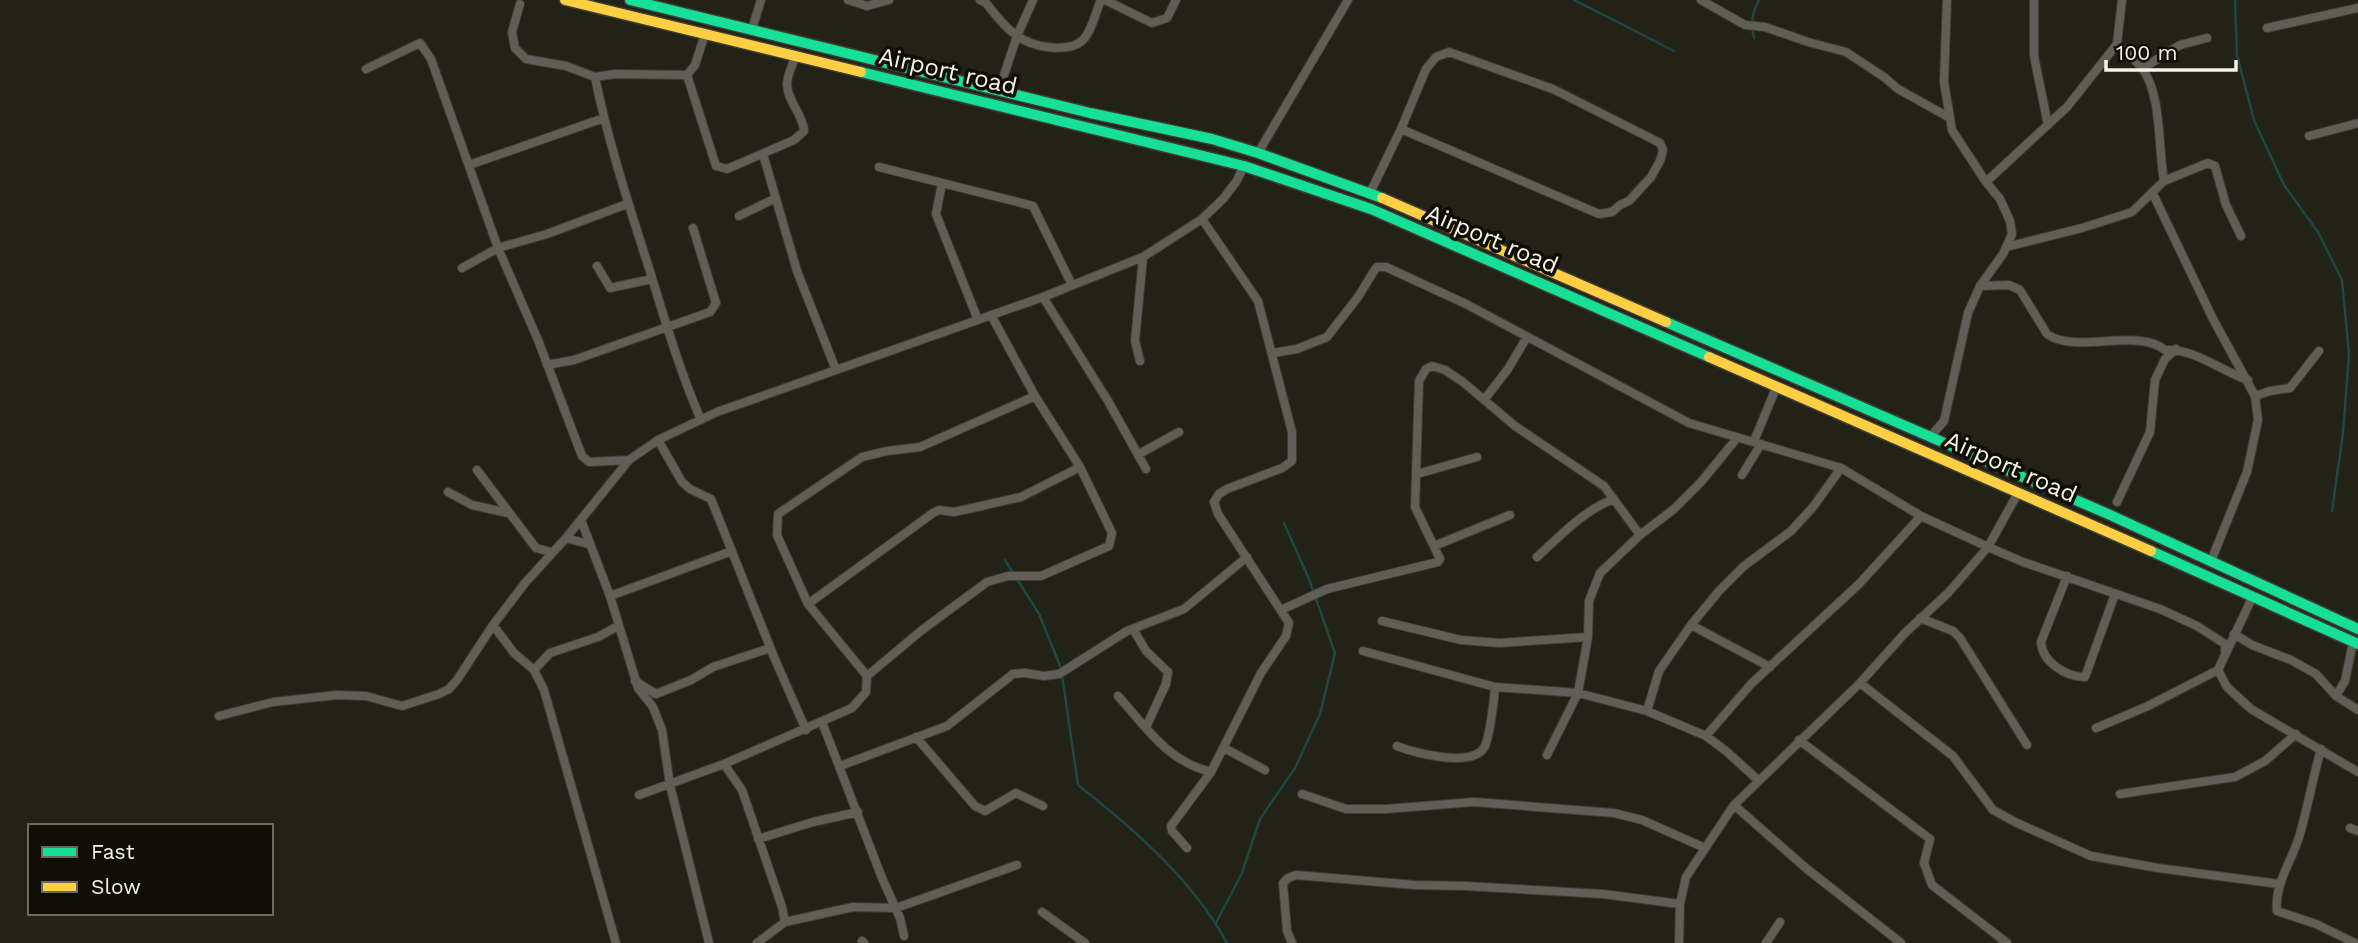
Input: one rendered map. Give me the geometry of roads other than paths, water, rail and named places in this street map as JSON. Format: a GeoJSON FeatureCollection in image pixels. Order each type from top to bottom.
{"type":"FeatureCollection","features":[{"type":"Feature","properties":{"kind":"main road","name":"Airport road"},"geometry":{"type":"LineString","coordinates":[[565,0],[1244,166],[1371,209],[2356,643]]}},
{"type":"Feature","properties":{"kind":"main road","name":"Airport road"},"geometry":{"type":"LineString","coordinates":[[630,0],[1090,113],[1212,139],[1370,193],[2139,528],[2358,629]]}},
{"type":"Feature","properties":{"kind":"main road"},"geometry":{"type":"LineString","coordinates":[[656,22],[660,7]]}},
{"type":"Feature","properties":{"kind":"main road"},"geometry":{"type":"LineString","coordinates":[[1086,127],[1090,113]]}},
{"type":"Feature","properties":{"kind":"main road"},"geometry":{"type":"LineString","coordinates":[[1602,310],[1607,297]]}},
{"type":"Feature","properties":{"kind":"main road"},"geometry":{"type":"LineString","coordinates":[[2133,543],[2139,528]]}},
{"type":"Feature","properties":{"kind":"street"},"geometry":{"type":"LineString","coordinates":[[752,29],[761,0]]}},
{"type":"Feature","properties":{"kind":"street"},"geometry":{"type":"LineString","coordinates":[[848,0],[867,6],[889,0]]}},
{"type":"Feature","properties":{"kind":"street"},"geometry":{"type":"LineString","coordinates":[[980,0],[1017,36],[1033,43],[1063,48],[1073,46],[1084,39],[1103,0],[1152,23],[1167,18],[1176,0]]}},
{"type":"Feature","properties":{"kind":"street"},"geometry":{"type":"LineString","coordinates":[[999,90],[1017,36],[1033,0]]}},
{"type":"Feature","properties":{"kind":"street"},"geometry":{"type":"LineString","coordinates":[[1258,153],[1348,0]]}},
{"type":"Feature","properties":{"kind":"street"},"geometry":{"type":"LineString","coordinates":[[1701,0],[1745,25],[1765,27],[1846,52],[1898,89],[1950,118]]}},
{"type":"Feature","properties":{"kind":"street"},"geometry":{"type":"LineString","coordinates":[[1930,437],[1944,421],[1968,313],[1980,286],[2012,234],[2010,221],[2000,199],[1952,130],[1944,82],[1947,0]]}},
{"type":"Feature","properties":{"kind":"street"},"geometry":{"type":"LineString","coordinates":[[2034,0],[2034,56],[2048,125]]}},
{"type":"Feature","properties":{"kind":"street"},"geometry":{"type":"LineString","coordinates":[[1986,182],[2067,107],[2117,44],[2122,0]]}},
{"type":"Feature","properties":{"kind":"street"},"geometry":{"type":"LineString","coordinates":[[520,4],[512,32],[516,48],[526,59],[566,66],[596,77],[615,74],[687,75]]}},
{"type":"Feature","properties":{"kind":"street"},"geometry":{"type":"LineString","coordinates":[[2267,28],[2358,8]]}},
{"type":"Feature","properties":{"kind":"street"},"geometry":{"type":"LineString","coordinates":[[687,75],[695,65],[705,34]]}},
{"type":"Feature","properties":{"kind":"street"},"geometry":{"type":"LineString","coordinates":[[2143,68],[2180,45],[2207,38]]}},
{"type":"Feature","properties":{"kind":"street"},"geometry":{"type":"LineString","coordinates":[[366,69],[420,43],[430,59],[498,248],[585,460],[629,460]]}},
{"type":"Feature","properties":{"kind":"street"},"geometry":{"type":"LineString","coordinates":[[2117,44],[2143,68],[2153,91],[2164,181]]}},
{"type":"Feature","properties":{"kind":"street"},"geometry":{"type":"LineString","coordinates":[[1370,193],[1426,69],[1436,57],[1449,52],[1553,89],[1660,143],[1663,150],[1651,177],[1629,201],[1612,212],[1599,214],[1401,129]]}},
{"type":"Feature","properties":{"kind":"street"},"geometry":{"type":"LineString","coordinates":[[687,75],[716,166],[727,169],[794,140],[804,131],[804,121],[791,98],[787,83],[795,57]]}},
{"type":"Feature","properties":{"kind":"street"},"geometry":{"type":"LineString","coordinates":[[596,77],[627,204],[683,378],[701,420]]}},
{"type":"Feature","properties":{"kind":"street"},"geometry":{"type":"LineString","coordinates":[[469,165],[604,118]]}},
{"type":"Feature","properties":{"kind":"street"},"geometry":{"type":"LineString","coordinates":[[2309,136],[2358,123]]}},
{"type":"Feature","properties":{"kind":"street"},"geometry":{"type":"LineString","coordinates":[[763,154],[797,271],[836,370]]}},
{"type":"Feature","properties":{"kind":"street"},"geometry":{"type":"LineString","coordinates":[[2006,247],[2070,232],[2132,212],[2164,181],[2208,163],[2215,166],[2226,205],[2241,236]]}},
{"type":"Feature","properties":{"kind":"street"},"geometry":{"type":"LineString","coordinates":[[219,716],[273,702],[337,695],[366,696],[401,706],[449,689],[494,625],[551,552],[566,538],[629,460],[657,440],[717,412],[1042,297],[1143,257],[1202,219],[1223,199],[1244,166]]}},
{"type":"Feature","properties":{"kind":"street"},"geometry":{"type":"LineString","coordinates":[[879,167],[1033,206],[1072,285]]}},
{"type":"Feature","properties":{"kind":"street"},"geometry":{"type":"LineString","coordinates":[[942,183],[936,214],[978,320]]}},
{"type":"Feature","properties":{"kind":"street"},"geometry":{"type":"LineString","coordinates":[[2153,194],[2213,319],[2255,396],[2258,420],[2247,472],[2211,561]]}},
{"type":"Feature","properties":{"kind":"street"},"geometry":{"type":"LineString","coordinates":[[739,216],[776,198]]}},
{"type":"Feature","properties":{"kind":"street"},"geometry":{"type":"LineString","coordinates":[[462,268],[498,248],[547,234],[627,204]]}},
{"type":"Feature","properties":{"kind":"street"},"geometry":{"type":"LineString","coordinates":[[1187,848],[1171,827],[1211,772],[1261,673],[1286,636],[1289,623],[1218,514],[1214,502],[1219,494],[1227,489],[1282,468],[1292,461],[1292,432],[1258,301],[1202,219]]}},
{"type":"Feature","properties":{"kind":"street"},"geometry":{"type":"LineString","coordinates":[[547,365],[574,360],[710,312],[716,303],[694,228]]}},
{"type":"Feature","properties":{"kind":"street"},"geometry":{"type":"LineString","coordinates":[[1140,361],[1135,341],[1143,257]]}},
{"type":"Feature","properties":{"kind":"street"},"geometry":{"type":"LineString","coordinates":[[597,266],[610,288],[652,279]]}},
{"type":"Feature","properties":{"kind":"street"},"geometry":{"type":"LineString","coordinates":[[1273,353],[1297,349],[1327,337],[1374,271],[1386,267],[1466,304],[1689,422],[1841,468],[1921,516],[1988,547],[2023,562],[2160,609],[2197,626],[2225,644],[2225,652]]}},
{"type":"Feature","properties":{"kind":"street"},"geometry":{"type":"LineString","coordinates":[[1980,286],[2009,285],[2020,290],[2047,334],[2054,339],[2066,342],[2119,339],[2160,345],[2165,350],[2176,349],[2248,380]]}},
{"type":"Feature","properties":{"kind":"street"},"geometry":{"type":"LineString","coordinates":[[1042,297],[1146,469]]}},
{"type":"Feature","properties":{"kind":"street"},"geometry":{"type":"LineString","coordinates":[[867,676],[922,630],[987,582],[1008,576],[1041,576],[1109,546],[1112,533],[1080,467],[1035,396],[991,315]]}},
{"type":"Feature","properties":{"kind":"street"},"geometry":{"type":"LineString","coordinates":[[1484,400],[1508,369],[1527,337]]}},
{"type":"Feature","properties":{"kind":"street"},"geometry":{"type":"LineString","coordinates":[[2117,502],[2150,432],[2155,380],[2165,359],[2176,349]]}},
{"type":"Feature","properties":{"kind":"street"},"geometry":{"type":"LineString","coordinates":[[2255,396],[2290,388],[2319,351]]}},
{"type":"Feature","properties":{"kind":"street"},"geometry":{"type":"LineString","coordinates":[[1281,610],[1326,589],[1438,562],[1440,559],[1415,507],[1419,381],[1426,369],[1432,366],[1444,370],[1515,426],[1604,486],[1640,535]]}},
{"type":"Feature","properties":{"kind":"street"},"geometry":{"type":"LineString","coordinates":[[1742,475],[1758,442],[1776,388]]}},
{"type":"Feature","properties":{"kind":"street"},"geometry":{"type":"LineString","coordinates":[[639,795],[806,730],[852,708],[866,692],[867,676],[808,604],[777,535],[779,514],[862,457],[872,453],[920,447],[1035,396]]}},
{"type":"Feature","properties":{"kind":"street"},"geometry":{"type":"LineString","coordinates":[[1139,454],[1179,432]]}},
{"type":"Feature","properties":{"kind":"street"},"geometry":{"type":"LineString","coordinates":[[1547,755],[1578,693],[1588,637],[1589,601],[1600,573],[1640,535],[1683,500],[1737,438]]}},
{"type":"Feature","properties":{"kind":"street"},"geometry":{"type":"LineString","coordinates":[[657,440],[682,482],[711,499],[770,648],[806,730]]}},
{"type":"Feature","properties":{"kind":"street"},"geometry":{"type":"LineString","coordinates":[[1417,474],[1476,457]]}},
{"type":"Feature","properties":{"kind":"street"},"geometry":{"type":"LineString","coordinates":[[808,604],[933,513],[939,510],[954,512],[1021,497],[1080,467]]}},
{"type":"Feature","properties":{"kind":"street"},"geometry":{"type":"LineString","coordinates":[[1647,711],[1659,671],[1691,625],[1744,566],[1791,531],[1813,507],[1841,468]]}},
{"type":"Feature","properties":{"kind":"street"},"geometry":{"type":"LineString","coordinates":[[477,470],[536,548],[551,552]]}},
{"type":"Feature","properties":{"kind":"street"},"geometry":{"type":"LineString","coordinates":[[448,492],[472,505],[508,513]]}},
{"type":"Feature","properties":{"kind":"street"},"geometry":{"type":"LineString","coordinates":[[1679,943],[1680,904],[1686,877],[1734,805],[1948,593],[1988,547],[2018,493]]}},
{"type":"Feature","properties":{"kind":"street"},"geometry":{"type":"LineString","coordinates":[[1536,557],[1570,526],[1595,508],[1614,499]]}},
{"type":"Feature","properties":{"kind":"street"},"geometry":{"type":"LineString","coordinates":[[1434,546],[1510,515]]}},
{"type":"Feature","properties":{"kind":"street"},"geometry":{"type":"LineString","coordinates":[[1706,736],[1751,684],[1859,584],[1921,516]]}},
{"type":"Feature","properties":{"kind":"street"},"geometry":{"type":"LineString","coordinates":[[581,520],[610,596],[635,681],[653,708],[662,730],[670,785],[709,943]]}},
{"type":"Feature","properties":{"kind":"street"},"geometry":{"type":"LineString","coordinates":[[566,538],[588,544]]}},
{"type":"Feature","properties":{"kind":"street"},"geometry":{"type":"LineString","coordinates":[[610,596],[732,551]]}},
{"type":"Feature","properties":{"kind":"street"},"geometry":{"type":"LineString","coordinates":[[840,765],[947,726],[1013,674],[1059,674],[1133,629],[1184,609],[1247,557]]}},
{"type":"Feature","properties":{"kind":"street"},"geometry":{"type":"LineString","coordinates":[[2067,576],[2041,642],[2041,653],[2049,662],[2077,677],[2085,677],[2115,594]]}},
{"type":"Feature","properties":{"kind":"street"},"geometry":{"type":"LineString","coordinates":[[2096,728],[2148,706],[2218,670],[2252,598]]}},
{"type":"Feature","properties":{"kind":"street"},"geometry":{"type":"LineString","coordinates":[[1920,618],[1953,631],[1960,638],[2027,745]]}},
{"type":"Feature","properties":{"kind":"street"},"geometry":{"type":"LineString","coordinates":[[1382,621],[1461,640],[1499,643],[1588,637]]}},
{"type":"Feature","properties":{"kind":"street"},"geometry":{"type":"LineString","coordinates":[[494,625],[514,653],[534,670],[544,690],[616,943]]}},
{"type":"Feature","properties":{"kind":"street"},"geometry":{"type":"LineString","coordinates":[[1691,625],[1770,667]]}},
{"type":"Feature","properties":{"kind":"street"},"geometry":{"type":"LineString","coordinates":[[534,670],[550,653],[597,637],[618,626]]}},
{"type":"Feature","properties":{"kind":"street"},"geometry":{"type":"LineString","coordinates":[[1133,629],[1146,651],[1168,672],[1166,684],[1146,727]]}},
{"type":"Feature","properties":{"kind":"street"},"geometry":{"type":"LineString","coordinates":[[2234,634],[2316,674],[2336,696],[2358,710]]}},
{"type":"Feature","properties":{"kind":"street"},"geometry":{"type":"LineString","coordinates":[[2336,696],[2345,681],[2356,643]]}},
{"type":"Feature","properties":{"kind":"street"},"geometry":{"type":"LineString","coordinates":[[635,681],[656,694],[691,680],[713,667],[770,648]]}},
{"type":"Feature","properties":{"kind":"street"},"geometry":{"type":"LineString","coordinates":[[1363,651],[1495,687],[1578,693],[1647,711],[1706,736],[1758,780]]}},
{"type":"Feature","properties":{"kind":"street"},"geometry":{"type":"LineString","coordinates":[[2218,670],[2227,687],[2250,709],[2358,772]]}},
{"type":"Feature","properties":{"kind":"street"},"geometry":{"type":"LineString","coordinates":[[1860,683],[1953,756],[1993,810],[2017,823],[2091,856],[2279,884]]}},
{"type":"Feature","properties":{"kind":"street"},"geometry":{"type":"LineString","coordinates":[[1397,746],[1440,758],[1465,756],[1482,750],[1485,746],[1495,687]]}},
{"type":"Feature","properties":{"kind":"street"},"geometry":{"type":"LineString","coordinates":[[1118,696],[1154,738],[1176,758],[1195,768],[1211,772]]}},
{"type":"Feature","properties":{"kind":"street"},"geometry":{"type":"LineString","coordinates":[[822,722],[896,908],[904,936]]}},
{"type":"Feature","properties":{"kind":"street"},"geometry":{"type":"LineString","coordinates":[[2120,794],[2235,777],[2265,761],[2296,734]]}},
{"type":"Feature","properties":{"kind":"street"},"geometry":{"type":"LineString","coordinates":[[916,737],[975,806],[985,811],[1016,793],[1043,806]]}},
{"type":"Feature","properties":{"kind":"street"},"geometry":{"type":"LineString","coordinates":[[1799,740],[1930,839],[1924,863],[1932,886],[2007,943]]}},
{"type":"Feature","properties":{"kind":"street"},"geometry":{"type":"LineString","coordinates":[[1224,748],[1265,771]]}},
{"type":"Feature","properties":{"kind":"street"},"geometry":{"type":"LineString","coordinates":[[2321,749],[2292,860],[2279,884],[2277,911],[2316,924],[2355,943]]}},
{"type":"Feature","properties":{"kind":"street"},"geometry":{"type":"LineString","coordinates":[[724,764],[742,790],[779,895],[785,922]]}},
{"type":"Feature","properties":{"kind":"street"},"geometry":{"type":"LineString","coordinates":[[1302,794],[1346,809],[1386,809],[1474,802],[1614,813],[1642,820],[1706,848]]}},
{"type":"Feature","properties":{"kind":"street"},"geometry":{"type":"LineString","coordinates":[[1734,805],[1807,869],[1901,943]]}},
{"type":"Feature","properties":{"kind":"street"},"geometry":{"type":"LineString","coordinates":[[758,839],[858,812]]}},
{"type":"Feature","properties":{"kind":"street"},"geometry":{"type":"LineString","coordinates":[[757,943],[785,922],[853,908],[896,908],[1017,865]]}},
{"type":"Feature","properties":{"kind":"street"},"geometry":{"type":"LineString","coordinates":[[1292,943],[1287,932],[1283,883],[1296,875],[1415,885],[1603,894],[1680,904]]}},
{"type":"Feature","properties":{"kind":"street"},"geometry":{"type":"LineString","coordinates":[[1042,912],[1086,943]]}},
{"type":"Feature","properties":{"kind":"street"},"geometry":{"type":"LineString","coordinates":[[1766,943],[1780,922]]}},
{"type":"Feature","properties":{"kind":"waterway"},"geometry":{"type":"LineString","coordinates":[[1574,0],[1674,51]]}},
{"type":"Feature","properties":{"kind":"waterway"},"geometry":{"type":"LineString","coordinates":[[1754,38],[1753,18],[1759,0]]}},
{"type":"Feature","properties":{"kind":"waterway"},"geometry":{"type":"LineString","coordinates":[[2235,0],[2237,55],[2254,120],[2284,185],[2318,232],[2342,280],[2349,354],[2343,433],[2332,511]]}},
{"type":"Feature","properties":{"kind":"waterway"},"geometry":{"type":"LineString","coordinates":[[1216,923],[1242,873],[1260,819],[1295,768],[1320,714],[1335,653],[1309,579],[1284,523]]}},
{"type":"Feature","properties":{"kind":"waterway"},"geometry":{"type":"LineString","coordinates":[[1005,560],[1039,614],[1061,668]]}},
{"type":"Feature","properties":{"kind":"waterway"},"geometry":{"type":"LineString","coordinates":[[1062,675],[1078,785],[1141,838],[1180,877],[1227,943]]}}]}
